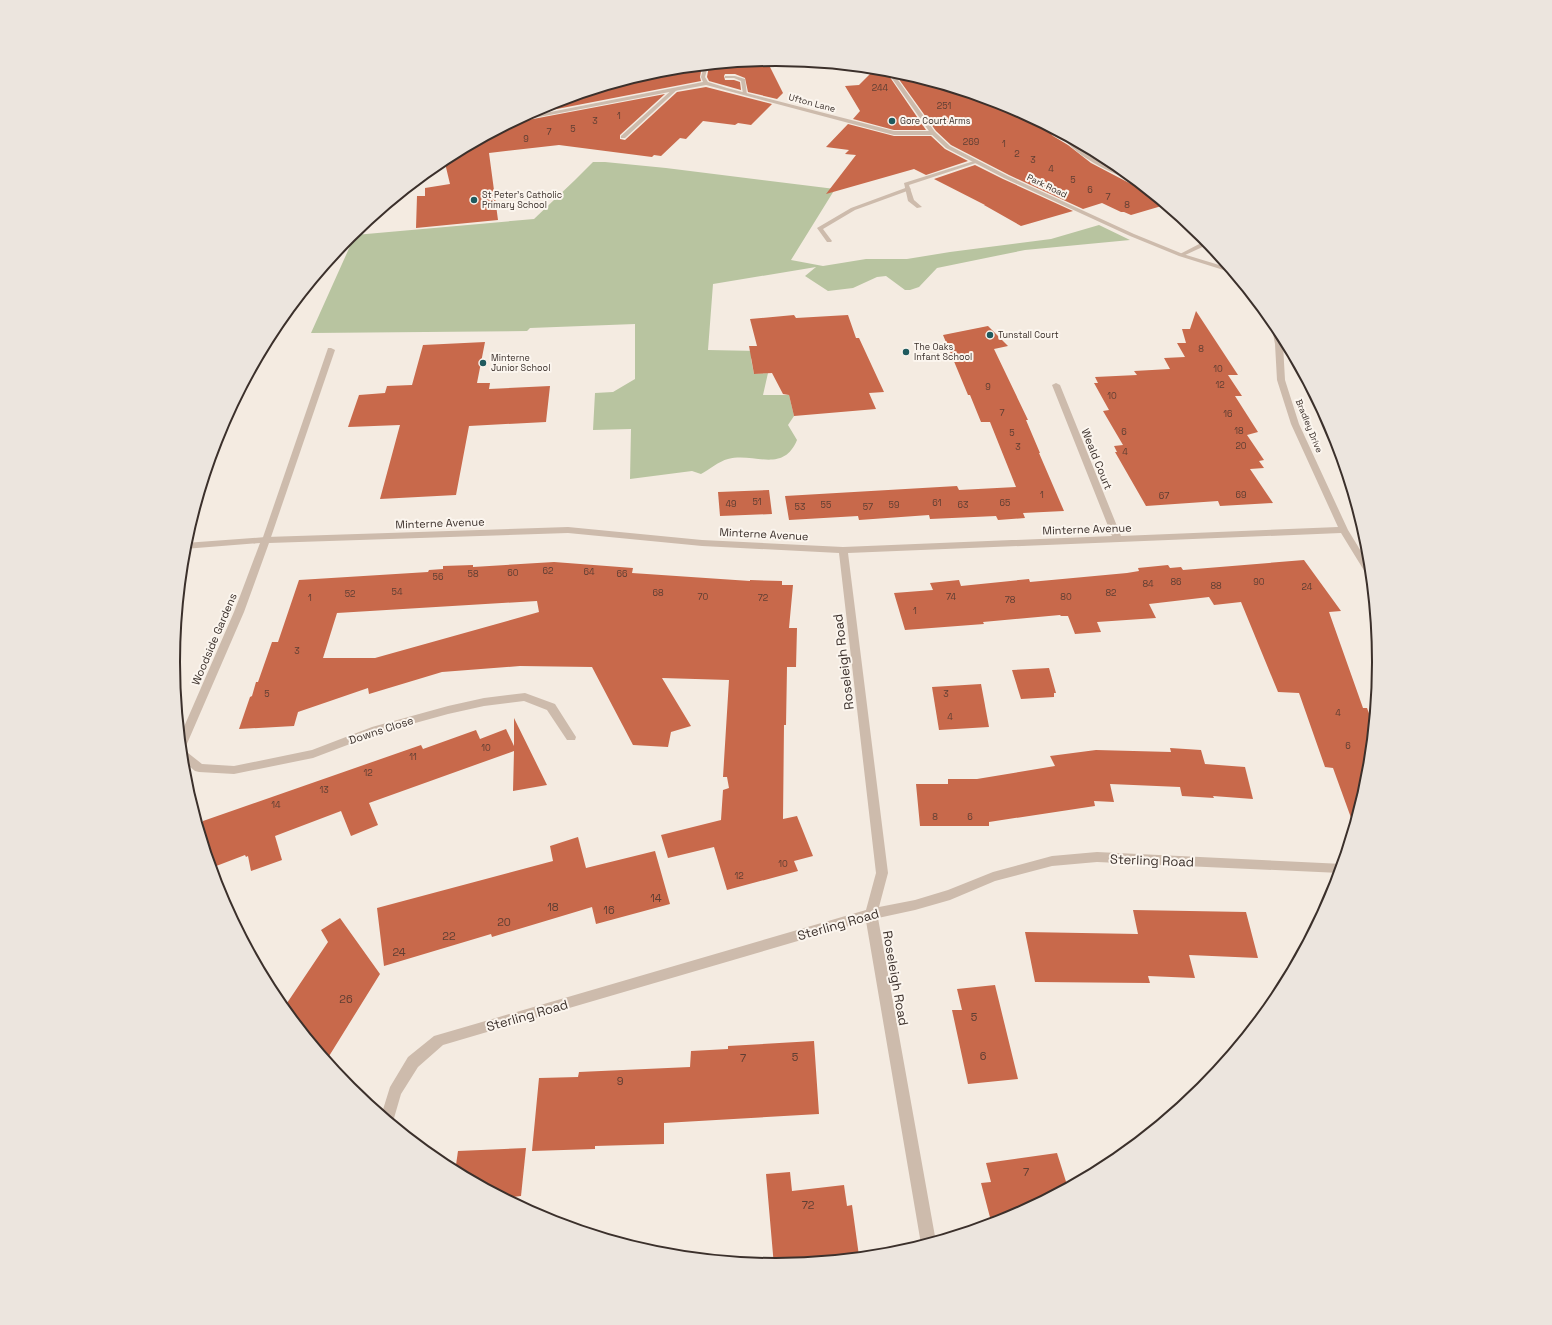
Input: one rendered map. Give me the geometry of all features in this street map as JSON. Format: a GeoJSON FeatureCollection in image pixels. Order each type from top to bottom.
{"type":"FeatureCollection","features":[{"type":"Feature","properties":{"kind":"street"},"geometry":{"type":"LineString","coordinates":[[537,116],[706,83],[703,77],[705,70]]}},
{"type":"Feature","properties":{"kind":"street","name":"Park Road"},"geometry":{"type":"LineString","coordinates":[[893,77],[933,133],[948,147],[1091,217],[1181,255],[1223,268]]}},
{"type":"Feature","properties":{"kind":"street"},"geometry":{"type":"LineString","coordinates":[[727,78],[738,78],[743,80],[745,94]]}},
{"type":"Feature","properties":{"kind":"street","name":"Ufton Lane"},"geometry":{"type":"LineString","coordinates":[[706,83],[894,133],[933,133]]}},
{"type":"Feature","properties":{"kind":"street"},"geometry":{"type":"LineString","coordinates":[[623,137],[676,89]]}},
{"type":"Feature","properties":{"kind":"street"},"geometry":{"type":"LineString","coordinates":[[1081,150],[1108,167]]}},
{"type":"Feature","properties":{"kind":"street"},"geometry":{"type":"LineString","coordinates":[[919,207],[911,201],[906,184],[976,162]]}},
{"type":"Feature","properties":{"kind":"street"},"geometry":{"type":"LineString","coordinates":[[829,240],[820,228],[853,209],[908,189]]}},
{"type":"Feature","properties":{"kind":"street"},"geometry":{"type":"LineString","coordinates":[[1181,255],[1202,245]]}},
{"type":"Feature","properties":{"kind":"street","name":"Bradley Drive"},"geometry":{"type":"LineString","coordinates":[[1278,341],[1281,380],[1293,416],[1344,530],[1364,563]]}},
{"type":"Feature","properties":{"kind":"street","name":"Woodside Gardens"},"geometry":{"type":"LineString","coordinates":[[185,737],[239,612],[266,540],[331,350]]}},
{"type":"Feature","properties":{"kind":"street","name":"Weald Court"},"geometry":{"type":"LineString","coordinates":[[1056,385],[1118,540]]}},
{"type":"Feature","properties":{"kind":"street","name":"Minterne Avenue"},"geometry":{"type":"LineString","coordinates":[[191,545],[266,540],[568,530],[702,543],[843,550],[1344,530]]}},
{"type":"Feature","properties":{"kind":"street","name":"Roseleigh Road"},"geometry":{"type":"LineString","coordinates":[[843,550],[882,873],[871,914],[928,1239]]}},
{"type":"Feature","properties":{"kind":"street","name":"Downs Close"},"geometry":{"type":"LineString","coordinates":[[188,759],[199,768],[234,770],[312,754],[376,730],[448,710],[484,702],[525,697],[552,707],[571,737]]}},
{"type":"Feature","properties":{"kind":"street","name":"Sterling Road"},"geometry":{"type":"LineString","coordinates":[[389,1116],[396,1092],[413,1062],[439,1040],[871,914],[915,905],[943,897],[993,877],[1052,861],[1097,857],[1336,868]]}},
{"type":"Feature","properties":{"kind":"green space"},"geometry":{"type":"Polygon","coordinates":[[[593,162],[605,162],[835,189],[791,260],[823,266],[866,259],[907,259],[1051,239],[1099,225],[1130,240],[1025,250],[937,268],[919,287],[910,290],[905,290],[886,276],[877,277],[853,288],[828,291],[805,276],[816,267],[713,284],[708,350],[758,351],[751,359],[754,374],[768,373],[763,395],[789,395],[794,416],[788,425],[797,440],[791,450],[784,456],[776,459],[728,459],[701,474],[692,471],[630,479],[631,429],[593,430],[595,393],[613,392],[635,379],[635,324],[530,328],[527,331],[311,333],[351,245],[361,234],[534,219],[593,162]]]}},
{"type":"Feature","properties":{"kind":"building"},"geometry":{"type":"Polygon","coordinates":[[[770,66],[783,93],[777,99],[748,92],[745,78],[735,74],[725,74],[725,80],[740,82],[741,90],[709,81],[707,77],[708,70],[770,66]]]}},
{"type":"Feature","properties":{"kind":"building"},"geometry":{"type":"Polygon","coordinates":[[[701,71],[701,81],[550,110],[622,86],[660,77],[701,71]]]}},
{"type":"Feature","properties":{"kind":"building"},"geometry":{"type":"Polygon","coordinates":[[[870,74],[890,77],[926,130],[894,130],[853,119],[860,111],[845,86],[859,85],[870,74]]]}},
{"type":"Feature","properties":{"kind":"building"},"geometry":{"type":"Polygon","coordinates":[[[898,79],[930,86],[968,98],[1004,111],[1040,128],[1068,145],[1091,163],[1134,185],[1160,206],[1131,215],[1102,203],[1083,209],[1009,175],[951,145],[936,131],[898,79]]]}},
{"type":"Feature","properties":{"kind":"building"},"geometry":{"type":"Polygon","coordinates":[[[706,87],[772,104],[751,125],[738,123],[735,125],[703,121],[686,139],[680,138],[661,156],[654,155],[652,157],[559,145],[489,153],[498,220],[416,228],[417,196],[425,196],[425,188],[450,184],[446,166],[478,146],[512,128],[530,120],[665,94],[620,135],[620,139],[625,140],[677,92],[706,87]]]}},
{"type":"Feature","properties":{"kind":"building"},"geometry":{"type":"Polygon","coordinates":[[[848,124],[894,136],[931,136],[945,149],[968,161],[926,175],[914,169],[826,194],[856,155],[845,154],[849,150],[826,147],[848,124]]]}},
{"type":"Feature","properties":{"kind":"building"},"geometry":{"type":"Polygon","coordinates":[[[975,165],[1073,211],[1021,226],[985,205],[934,179],[975,165]]]}},
{"type":"Feature","properties":{"kind":"building"},"geometry":{"type":"Polygon","coordinates":[[[1196,311],[1238,375],[1228,375],[1242,396],[1235,396],[1258,432],[1247,435],[1264,460],[1259,461],[1264,468],[1250,469],[1273,503],[1220,506],[1218,501],[1146,506],[1115,452],[1117,452],[1114,446],[1123,445],[1103,411],[1109,410],[1094,383],[1098,383],[1095,377],[1137,375],[1134,371],[1170,369],[1164,358],[1185,357],[1177,343],[1186,343],[1182,329],[1190,329],[1196,311]]]}},
{"type":"Feature","properties":{"kind":"building"},"geometry":{"type":"Polygon","coordinates":[[[794,315],[796,318],[848,315],[856,338],[859,338],[884,392],[869,393],[876,409],[794,416],[789,395],[783,394],[772,373],[754,374],[749,346],[757,346],[750,319],[794,315]]]}},
{"type":"Feature","properties":{"kind":"building"},"geometry":{"type":"Polygon","coordinates":[[[988,326],[1008,346],[994,349],[1028,420],[1026,420],[1064,511],[1023,513],[1025,518],[998,520],[996,516],[930,519],[929,515],[859,520],[858,516],[789,520],[785,496],[957,486],[959,490],[1016,487],[990,422],[981,422],[943,335],[988,326]]]}},
{"type":"Feature","properties":{"kind":"building"},"geometry":{"type":"Polygon","coordinates":[[[485,342],[477,383],[490,383],[489,389],[550,386],[546,422],[469,426],[456,495],[380,499],[400,425],[348,427],[359,395],[385,393],[387,386],[412,385],[423,345],[485,342]]]}},
{"type":"Feature","properties":{"kind":"building"},"geometry":{"type":"Polygon","coordinates":[[[769,490],[772,514],[720,516],[718,492],[769,490]]]}},
{"type":"Feature","properties":{"kind":"building"},"geometry":{"type":"Polygon","coordinates":[[[1304,560],[1341,611],[1329,612],[1363,708],[1367,708],[1370,715],[1361,779],[1351,819],[1333,768],[1325,767],[1299,693],[1278,692],[1241,602],[1214,605],[1209,597],[1149,604],[1156,618],[1097,622],[1101,632],[1075,634],[1068,616],[1060,615],[983,622],[984,624],[905,630],[894,593],[933,590],[930,583],[959,580],[961,586],[1029,579],[1030,582],[1127,573],[1139,571],[1138,568],[1168,565],[1170,568],[1181,567],[1183,570],[1304,560]]]}},
{"type":"Feature","properties":{"kind":"building"},"geometry":{"type":"Polygon","coordinates":[[[554,562],[633,568],[632,573],[750,581],[782,581],[782,585],[793,585],[789,628],[797,628],[796,667],[787,667],[786,725],[784,725],[783,819],[797,816],[813,856],[794,861],[798,871],[727,890],[714,847],[668,858],[661,835],[721,820],[723,790],[729,788],[727,777],[723,777],[729,680],[662,678],[691,726],[671,732],[668,747],[633,745],[592,667],[520,666],[442,672],[369,694],[368,688],[298,712],[294,726],[239,729],[272,642],[278,642],[299,580],[428,572],[429,570],[443,569],[443,566],[473,565],[473,567],[554,562]],[[537,601],[337,613],[323,658],[375,658],[539,612],[537,601]]]}},
{"type":"Feature","properties":{"kind":"building"},"geometry":{"type":"Polygon","coordinates":[[[1049,668],[1056,693],[1054,693],[1054,697],[1021,699],[1012,670],[1049,668]]]}},
{"type":"Feature","properties":{"kind":"building"},"geometry":{"type":"Polygon","coordinates":[[[981,684],[989,727],[939,730],[932,687],[981,684]]]}},
{"type":"Feature","properties":{"kind":"building"},"geometry":{"type":"Polygon","coordinates":[[[514,718],[547,785],[513,791],[514,751],[369,803],[378,825],[351,836],[341,811],[275,836],[282,860],[251,871],[248,856],[246,857],[245,855],[216,866],[202,824],[203,821],[421,745],[423,749],[476,730],[480,739],[506,729],[514,746],[514,718]]]}},
{"type":"Feature","properties":{"kind":"building"},"geometry":{"type":"Polygon","coordinates":[[[1170,748],[1201,750],[1205,764],[1245,767],[1253,799],[1213,796],[1214,798],[1182,796],[1180,787],[1110,784],[1114,802],[1094,801],[1095,806],[989,822],[989,826],[920,826],[916,784],[948,784],[948,779],[977,779],[1055,766],[1050,756],[1096,750],[1171,752],[1170,748]]]}},
{"type":"Feature","properties":{"kind":"building"},"geometry":{"type":"Polygon","coordinates":[[[578,837],[586,868],[655,851],[670,904],[596,924],[592,907],[492,937],[491,934],[384,966],[377,908],[553,861],[550,846],[578,837]]]}},
{"type":"Feature","properties":{"kind":"building"},"geometry":{"type":"Polygon","coordinates":[[[1133,910],[1246,912],[1258,958],[1189,955],[1195,978],[1148,976],[1150,983],[1035,982],[1025,932],[1138,934],[1133,910]]]}},
{"type":"Feature","properties":{"kind":"building"},"geometry":{"type":"Polygon","coordinates":[[[340,918],[380,974],[329,1057],[287,1003],[328,942],[321,930],[340,918]]]}},
{"type":"Feature","properties":{"kind":"building"},"geometry":{"type":"Polygon","coordinates":[[[995,985],[1018,1079],[968,1084],[952,1010],[962,1010],[957,989],[995,985]]]}},
{"type":"Feature","properties":{"kind":"building"},"geometry":{"type":"Polygon","coordinates":[[[814,1041],[819,1114],[664,1123],[664,1144],[595,1146],[595,1149],[532,1151],[539,1078],[578,1077],[579,1072],[690,1067],[691,1051],[728,1049],[728,1046],[814,1041]]]}},
{"type":"Feature","properties":{"kind":"building"},"geometry":{"type":"Polygon","coordinates":[[[526,1148],[521,1196],[512,1197],[478,1179],[456,1165],[458,1151],[526,1148]]]}},
{"type":"Feature","properties":{"kind":"building"},"geometry":{"type":"Polygon","coordinates":[[[1057,1153],[1066,1183],[1040,1197],[990,1219],[981,1183],[991,1182],[986,1163],[1057,1153]]]}},
{"type":"Feature","properties":{"kind":"building"},"geometry":{"type":"Polygon","coordinates":[[[790,1172],[792,1191],[844,1185],[847,1206],[852,1205],[859,1253],[815,1258],[773,1259],[766,1174],[790,1172]]]}},
{"type":"Feature","properties":{"kind":"place","name":"Gore Court Arms"},"geometry":{"type":"Point","coordinates":[892,121]}},
{"type":"Feature","properties":{"kind":"place","name":"St Peter's Catholic Primary School"},"geometry":{"type":"Point","coordinates":[474,200]}},
{"type":"Feature","properties":{"kind":"place","name":"Tunstall Court"},"geometry":{"type":"Point","coordinates":[990,335]}},
{"type":"Feature","properties":{"kind":"place","name":"The Oaks Infant School"},"geometry":{"type":"Point","coordinates":[906,352]}},
{"type":"Feature","properties":{"kind":"place","name":"Minterne Junior School"},"geometry":{"type":"Point","coordinates":[483,363]}}]}
